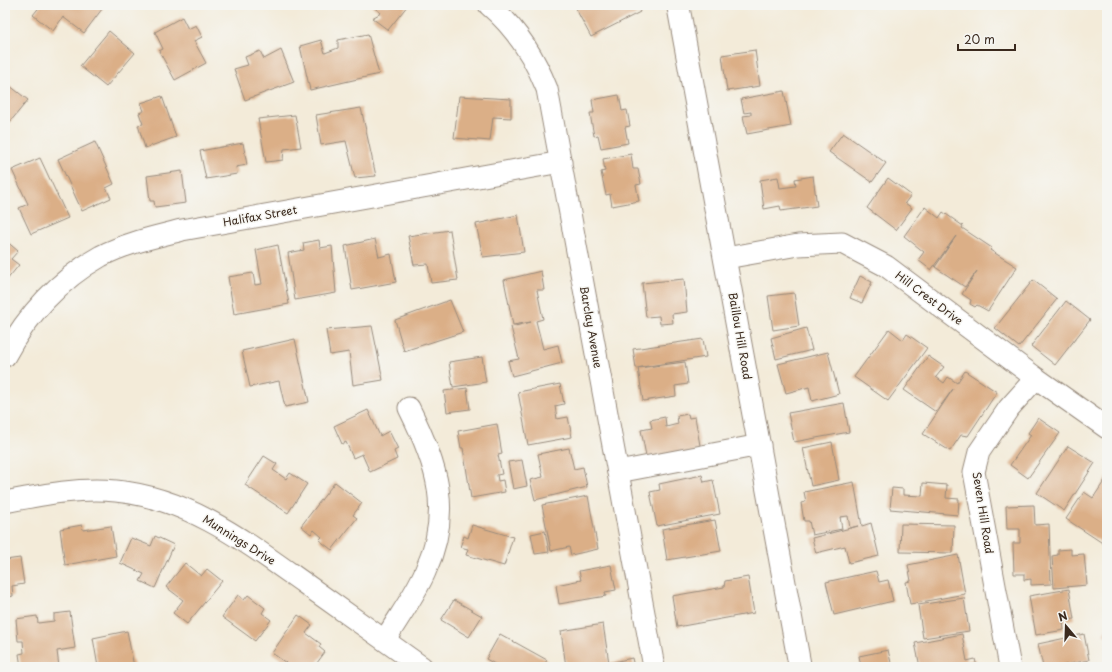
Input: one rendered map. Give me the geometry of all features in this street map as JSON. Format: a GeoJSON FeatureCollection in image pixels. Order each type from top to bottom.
{"type":"FeatureCollection","features":[{"type":"Feature","properties":{"kind":"main road","name":"Baillou Hill Road"},"geometry":{"type":"LineString","coordinates":[[678,5],[726,258],[800,667]]}},
{"type":"Feature","properties":{"kind":"street","name":"Barclay Avenue"},"geometry":{"type":"LineString","coordinates":[[490,5],[518,34],[542,76],[546,89],[561,162],[654,667]]}},
{"type":"Feature","properties":{"kind":"street","name":"Halifax Street"},"geometry":{"type":"LineString","coordinates":[[5,356],[16,335],[55,289],[77,271],[102,256],[138,241],[182,230],[561,162]]}},
{"type":"Feature","properties":{"kind":"street","name":"Hill Crest Drive"},"geometry":{"type":"LineString","coordinates":[[726,258],[798,245],[842,243],[886,266],[1036,378],[1107,428]]}},
{"type":"Feature","properties":{"kind":"street","name":"Seven Hill Road"},"geometry":{"type":"LineString","coordinates":[[1010,667],[974,472],[979,452],[1009,408],[1036,378]]}},
{"type":"Feature","properties":{"kind":"street"},"geometry":{"type":"LineString","coordinates":[[384,640],[426,572],[437,539],[440,511],[439,487],[433,461],[409,408]]}},
{"type":"Feature","properties":{"kind":"street"},"geometry":{"type":"LineString","coordinates":[[618,472],[760,445]]}},
{"type":"Feature","properties":{"kind":"street","name":"Munnings Drive"},"geometry":{"type":"LineString","coordinates":[[5,502],[87,490],[116,490],[166,502],[193,512],[240,538],[422,667]]}},
{"type":"Feature","properties":{"kind":"building"},"geometry":{"type":"Polygon","coordinates":[[[41,5],[105,5],[84,33],[63,17],[53,31],[33,15],[41,5]]]}},
{"type":"Feature","properties":{"kind":"building"},"geometry":{"type":"Polygon","coordinates":[[[371,5],[408,5],[388,30],[372,18],[381,13],[371,5]]]}},
{"type":"Feature","properties":{"kind":"building"},"geometry":{"type":"Polygon","coordinates":[[[584,5],[637,5],[640,12],[591,37],[576,9],[584,5]]]}},
{"type":"Feature","properties":{"kind":"building"},"geometry":{"type":"Polygon","coordinates":[[[182,17],[188,29],[196,25],[202,37],[194,41],[206,63],[175,80],[159,51],[163,49],[155,32],[182,17]]]}},
{"type":"Feature","properties":{"kind":"building"},"geometry":{"type":"Polygon","coordinates":[[[109,31],[135,53],[106,87],[80,66],[109,31]]]}},
{"type":"Feature","properties":{"kind":"building"},"geometry":{"type":"Polygon","coordinates":[[[368,34],[379,74],[310,90],[300,46],[321,40],[325,53],[338,48],[338,40],[368,34]]]}},
{"type":"Feature","properties":{"kind":"building"},"geometry":{"type":"Polygon","coordinates":[[[281,50],[294,82],[245,100],[234,69],[248,65],[245,57],[260,51],[264,59],[281,50]]]}},
{"type":"Feature","properties":{"kind":"building"},"geometry":{"type":"Polygon","coordinates":[[[755,50],[760,86],[727,91],[722,55],[755,50]]]}},
{"type":"Feature","properties":{"kind":"building"},"geometry":{"type":"Polygon","coordinates":[[[5,82],[28,100],[5,128],[5,82]]]}},
{"type":"Feature","properties":{"kind":"building"},"geometry":{"type":"Polygon","coordinates":[[[784,91],[791,126],[747,134],[743,116],[751,115],[751,112],[744,113],[741,99],[784,91]]]}},
{"type":"Feature","properties":{"kind":"building"},"geometry":{"type":"Polygon","coordinates":[[[619,95],[622,111],[627,110],[630,126],[625,127],[628,143],[601,148],[598,135],[594,136],[590,113],[594,113],[592,100],[619,95]]]}},
{"type":"Feature","properties":{"kind":"building"},"geometry":{"type":"Polygon","coordinates":[[[162,96],[176,137],[145,148],[138,125],[143,124],[139,113],[144,111],[141,103],[162,96]]]}},
{"type":"Feature","properties":{"kind":"building"},"geometry":{"type":"Polygon","coordinates":[[[459,96],[511,99],[511,118],[493,117],[490,141],[454,138],[459,96]]]}},
{"type":"Feature","properties":{"kind":"building"},"geometry":{"type":"Polygon","coordinates":[[[361,108],[376,176],[355,178],[346,141],[321,145],[316,115],[361,108]]]}},
{"type":"Feature","properties":{"kind":"building"},"geometry":{"type":"Polygon","coordinates":[[[295,115],[301,147],[284,149],[283,160],[266,162],[258,119],[295,115]]]}},
{"type":"Feature","properties":{"kind":"building"},"geometry":{"type":"Polygon","coordinates":[[[843,133],[886,163],[872,182],[829,152],[843,133]]]}},
{"type":"Feature","properties":{"kind":"building"},"geometry":{"type":"Polygon","coordinates":[[[95,142],[114,184],[106,188],[111,198],[82,211],[58,159],[95,142]]]}},
{"type":"Feature","properties":{"kind":"building"},"geometry":{"type":"Polygon","coordinates":[[[243,143],[247,165],[236,167],[237,174],[206,179],[200,151],[243,143]]]}},
{"type":"Feature","properties":{"kind":"building"},"geometry":{"type":"Polygon","coordinates":[[[631,154],[633,169],[638,169],[641,184],[636,185],[639,201],[612,206],[610,194],[606,195],[601,172],[605,171],[603,159],[631,154]]]}},
{"type":"Feature","properties":{"kind":"building"},"geometry":{"type":"Polygon","coordinates":[[[40,158],[68,218],[31,234],[19,208],[28,204],[12,170],[40,158]]]}},
{"type":"Feature","properties":{"kind":"building"},"geometry":{"type":"Polygon","coordinates":[[[182,171],[186,203],[155,207],[154,201],[150,201],[147,176],[182,171]]]}},
{"type":"Feature","properties":{"kind":"building"},"geometry":{"type":"Polygon","coordinates":[[[813,176],[817,206],[781,211],[780,206],[764,209],[760,180],[778,177],[780,188],[796,186],[795,179],[813,176]]]}},
{"type":"Feature","properties":{"kind":"building"},"geometry":{"type":"Polygon","coordinates":[[[888,178],[911,195],[905,203],[912,208],[896,230],[867,208],[888,178]]]}},
{"type":"Feature","properties":{"kind":"building"},"geometry":{"type":"Polygon","coordinates":[[[925,207],[939,218],[943,212],[963,226],[962,228],[992,248],[990,250],[1017,267],[988,311],[977,305],[975,307],[970,304],[971,300],[962,294],[977,271],[965,287],[935,267],[956,236],[931,270],[918,260],[924,252],[904,236],[925,207]]]}},
{"type":"Feature","properties":{"kind":"building"},"geometry":{"type":"Polygon","coordinates":[[[518,215],[524,252],[483,257],[476,224],[518,215]]]}},
{"type":"Feature","properties":{"kind":"building"},"geometry":{"type":"Polygon","coordinates":[[[450,230],[458,280],[431,283],[428,264],[414,265],[408,236],[450,230]]]}},
{"type":"Feature","properties":{"kind":"building"},"geometry":{"type":"Polygon","coordinates":[[[375,239],[379,257],[391,254],[396,282],[352,290],[345,246],[375,239]]]}},
{"type":"Feature","properties":{"kind":"building"},"geometry":{"type":"Polygon","coordinates":[[[5,240],[18,251],[11,259],[19,265],[6,281],[5,279],[5,240]]]}},
{"type":"Feature","properties":{"kind":"building"},"geometry":{"type":"Polygon","coordinates":[[[319,240],[320,248],[332,246],[336,293],[295,300],[288,253],[304,250],[303,243],[319,240]]]}},
{"type":"Feature","properties":{"kind":"building"},"geometry":{"type":"Polygon","coordinates":[[[278,245],[289,304],[234,314],[228,277],[253,273],[255,285],[262,284],[256,250],[278,245]]]}},
{"type":"Feature","properties":{"kind":"building"},"geometry":{"type":"Polygon","coordinates":[[[541,271],[544,290],[537,290],[543,319],[536,321],[543,349],[558,345],[562,363],[512,376],[508,361],[519,359],[511,327],[531,322],[513,325],[504,280],[541,271]]]}},
{"type":"Feature","properties":{"kind":"building"},"geometry":{"type":"Polygon","coordinates":[[[860,276],[872,282],[862,303],[850,298],[860,276]]]}},
{"type":"Feature","properties":{"kind":"building"},"geometry":{"type":"Polygon","coordinates":[[[684,279],[687,312],[672,314],[673,323],[660,324],[659,316],[646,317],[642,283],[684,279]]]}},
{"type":"Feature","properties":{"kind":"building"},"geometry":{"type":"Polygon","coordinates":[[[1033,280],[1057,299],[1019,347],[995,328],[1033,280]]]}},
{"type":"Feature","properties":{"kind":"building"},"geometry":{"type":"Polygon","coordinates":[[[794,293],[799,326],[773,330],[768,296],[794,293]]]}},
{"type":"Feature","properties":{"kind":"building"},"geometry":{"type":"Polygon","coordinates":[[[450,300],[463,332],[404,351],[395,320],[450,300]]]}},
{"type":"Feature","properties":{"kind":"building"},"geometry":{"type":"Polygon","coordinates":[[[1066,301],[1090,320],[1055,365],[1031,346],[1066,301]]]}},
{"type":"Feature","properties":{"kind":"building"},"geometry":{"type":"Polygon","coordinates":[[[372,326],[383,380],[353,385],[349,352],[330,355],[326,330],[372,326]]]}},
{"type":"Feature","properties":{"kind":"building"},"geometry":{"type":"Polygon","coordinates":[[[806,328],[812,350],[776,359],[771,338],[806,328]]]}},
{"type":"Feature","properties":{"kind":"building"},"geometry":{"type":"Polygon","coordinates":[[[889,329],[903,340],[907,334],[927,348],[888,401],[854,377],[889,329]]]}},
{"type":"Feature","properties":{"kind":"building"},"geometry":{"type":"Polygon","coordinates":[[[295,339],[309,402],[285,407],[279,381],[250,387],[242,351],[295,339]]]}},
{"type":"Feature","properties":{"kind":"building"},"geometry":{"type":"Polygon","coordinates":[[[703,339],[706,357],[636,368],[633,349],[703,339]]]}},
{"type":"Feature","properties":{"kind":"building"},"geometry":{"type":"Polygon","coordinates":[[[828,352],[839,394],[812,401],[809,387],[786,393],[778,364],[828,352]]]}},
{"type":"Feature","properties":{"kind":"building"},"geometry":{"type":"Polygon","coordinates":[[[928,356],[944,367],[936,377],[944,383],[948,377],[957,383],[965,371],[997,392],[968,436],[961,435],[950,451],[923,434],[953,389],[936,412],[904,390],[928,356]]]}},
{"type":"Feature","properties":{"kind":"building"},"geometry":{"type":"Polygon","coordinates":[[[482,357],[486,382],[453,387],[449,362],[482,357]]]}},
{"type":"Feature","properties":{"kind":"building"},"geometry":{"type":"Polygon","coordinates":[[[685,362],[688,384],[675,386],[676,396],[643,401],[638,368],[685,362]]]}},
{"type":"Feature","properties":{"kind":"building"},"geometry":{"type":"Polygon","coordinates":[[[560,384],[564,404],[555,406],[557,419],[568,417],[572,437],[528,445],[518,392],[560,384]]]}},
{"type":"Feature","properties":{"kind":"building"},"geometry":{"type":"Polygon","coordinates":[[[467,388],[470,409],[447,412],[444,391],[467,388]]]}},
{"type":"Feature","properties":{"kind":"building"},"geometry":{"type":"Polygon","coordinates":[[[844,403],[849,432],[794,442],[788,413],[844,403]]]}},
{"type":"Feature","properties":{"kind":"building"},"geometry":{"type":"Polygon","coordinates":[[[368,410],[380,436],[389,431],[398,449],[394,451],[397,459],[370,472],[362,454],[353,458],[346,442],[342,444],[334,426],[368,410]]]}},
{"type":"Feature","properties":{"kind":"building"},"geometry":{"type":"Polygon","coordinates":[[[688,414],[689,418],[695,417],[701,451],[647,461],[641,430],[652,428],[650,420],[665,417],[666,427],[678,424],[677,416],[688,414]]]}},
{"type":"Feature","properties":{"kind":"building"},"geometry":{"type":"Polygon","coordinates":[[[1038,418],[1060,433],[1028,478],[1010,465],[1031,435],[1028,433],[1038,418]]]}},
{"type":"Feature","properties":{"kind":"building"},"geometry":{"type":"Polygon","coordinates":[[[497,424],[502,454],[498,455],[502,474],[497,475],[498,481],[503,480],[505,492],[471,498],[463,448],[461,448],[458,431],[497,424]]]}},
{"type":"Feature","properties":{"kind":"building"},"geometry":{"type":"Polygon","coordinates":[[[832,442],[839,480],[811,486],[803,448],[832,442]]]}},
{"type":"Feature","properties":{"kind":"building"},"geometry":{"type":"Polygon","coordinates":[[[1068,446],[1095,463],[1064,511],[1037,493],[1068,446]]]}},
{"type":"Feature","properties":{"kind":"building"},"geometry":{"type":"Polygon","coordinates":[[[569,448],[574,469],[583,467],[587,487],[535,500],[530,480],[543,477],[538,454],[569,448]]]}},
{"type":"Feature","properties":{"kind":"building"},"geometry":{"type":"Polygon","coordinates":[[[264,456],[277,464],[273,470],[286,479],[290,473],[307,484],[288,513],[245,485],[264,456]]]}},
{"type":"Feature","properties":{"kind":"building"},"geometry":{"type":"Polygon","coordinates":[[[522,460],[527,486],[513,489],[508,462],[522,460]]]}},
{"type":"Feature","properties":{"kind":"building"},"geometry":{"type":"Polygon","coordinates":[[[702,475],[704,482],[713,480],[720,514],[657,526],[650,492],[660,490],[659,484],[702,475]]]}},
{"type":"Feature","properties":{"kind":"building"},"geometry":{"type":"Polygon","coordinates":[[[1107,477],[1107,546],[1066,519],[1084,492],[1093,498],[1107,477]]]}},
{"type":"Feature","properties":{"kind":"building"},"geometry":{"type":"Polygon","coordinates":[[[335,482],[362,503],[353,515],[357,518],[332,550],[319,540],[322,537],[314,530],[311,534],[301,526],[335,482]]]}},
{"type":"Feature","properties":{"kind":"building"},"geometry":{"type":"Polygon","coordinates":[[[854,482],[862,526],[871,523],[879,556],[849,563],[845,546],[816,553],[812,538],[858,526],[850,528],[848,516],[840,517],[842,529],[812,535],[809,521],[804,521],[801,503],[806,502],[804,492],[854,482]]]}},
{"type":"Feature","properties":{"kind":"building"},"geometry":{"type":"Polygon","coordinates":[[[923,483],[947,485],[946,498],[959,499],[958,515],[890,509],[892,488],[903,489],[903,495],[922,496],[923,483]]]}},
{"type":"Feature","properties":{"kind":"building"},"geometry":{"type":"Polygon","coordinates":[[[588,496],[598,549],[571,555],[569,547],[551,551],[542,505],[588,496]]]}},
{"type":"Feature","properties":{"kind":"building"},"geometry":{"type":"Polygon","coordinates":[[[1034,505],[1035,525],[1049,524],[1051,584],[1031,585],[1031,579],[1024,580],[1024,574],[1014,574],[1013,543],[1020,543],[1020,529],[1007,529],[1006,506],[1034,505]]]}},
{"type":"Feature","properties":{"kind":"building"},"geometry":{"type":"Polygon","coordinates":[[[715,520],[721,551],[667,560],[662,529],[715,520]]]}},
{"type":"Feature","properties":{"kind":"building"},"geometry":{"type":"Polygon","coordinates":[[[901,524],[954,525],[953,553],[900,552],[901,524]]]}},
{"type":"Feature","properties":{"kind":"building"},"geometry":{"type":"Polygon","coordinates":[[[82,525],[83,530],[111,526],[116,556],[65,565],[60,529],[82,525]]]}},
{"type":"Feature","properties":{"kind":"building"},"geometry":{"type":"Polygon","coordinates":[[[472,525],[513,537],[504,566],[466,555],[468,549],[460,547],[464,536],[468,538],[472,525]]]}},
{"type":"Feature","properties":{"kind":"building"},"geometry":{"type":"Polygon","coordinates":[[[545,531],[549,552],[535,554],[531,534],[545,531]]]}},
{"type":"Feature","properties":{"kind":"building"},"geometry":{"type":"Polygon","coordinates":[[[155,536],[174,545],[155,588],[140,581],[144,574],[120,563],[131,538],[151,546],[155,536]]]}},
{"type":"Feature","properties":{"kind":"building"},"geometry":{"type":"Polygon","coordinates":[[[1071,549],[1071,555],[1084,554],[1087,585],[1054,588],[1052,556],[1058,555],[1058,550],[1071,549]]]}},
{"type":"Feature","properties":{"kind":"building"},"geometry":{"type":"Polygon","coordinates":[[[958,555],[965,594],[910,604],[906,582],[911,581],[908,565],[958,555]]]}},
{"type":"Feature","properties":{"kind":"building"},"geometry":{"type":"Polygon","coordinates":[[[20,558],[24,584],[12,586],[13,596],[5,598],[5,560],[20,558]]]}},
{"type":"Feature","properties":{"kind":"building"},"geometry":{"type":"Polygon","coordinates":[[[185,563],[201,576],[207,569],[222,581],[187,624],[173,613],[183,600],[166,587],[185,563]]]}},
{"type":"Feature","properties":{"kind":"building"},"geometry":{"type":"Polygon","coordinates":[[[611,565],[616,590],[605,592],[606,596],[559,604],[556,585],[581,580],[579,571],[611,565]]]}},
{"type":"Feature","properties":{"kind":"building"},"geometry":{"type":"Polygon","coordinates":[[[876,571],[879,582],[888,580],[893,601],[834,615],[826,582],[876,571]]]}},
{"type":"Feature","properties":{"kind":"building"},"geometry":{"type":"Polygon","coordinates":[[[748,577],[754,613],[677,627],[672,596],[724,587],[725,581],[748,577]]]}},
{"type":"Feature","properties":{"kind":"building"},"geometry":{"type":"Polygon","coordinates":[[[1069,589],[1074,619],[1063,621],[1064,630],[1036,635],[1029,596],[1069,589]]]}},
{"type":"Feature","properties":{"kind":"building"},"geometry":{"type":"Polygon","coordinates":[[[238,595],[244,600],[248,595],[265,608],[262,613],[271,620],[255,641],[222,617],[238,595]]]}},
{"type":"Feature","properties":{"kind":"building"},"geometry":{"type":"Polygon","coordinates":[[[964,598],[969,631],[923,638],[918,605],[964,598]]]}},
{"type":"Feature","properties":{"kind":"building"},"geometry":{"type":"Polygon","coordinates":[[[454,600],[482,616],[469,637],[441,620],[454,600]]]}},
{"type":"Feature","properties":{"kind":"building"},"geometry":{"type":"Polygon","coordinates":[[[70,612],[75,648],[57,651],[59,667],[21,667],[19,654],[24,653],[23,641],[18,641],[16,619],[37,616],[38,623],[54,621],[54,614],[70,612]]]}},
{"type":"Feature","properties":{"kind":"building"},"geometry":{"type":"Polygon","coordinates":[[[298,615],[312,625],[306,633],[321,644],[319,647],[325,652],[314,667],[284,667],[286,663],[272,653],[298,615]]]}},
{"type":"Feature","properties":{"kind":"building"},"geometry":{"type":"Polygon","coordinates":[[[603,624],[609,663],[632,658],[634,667],[566,667],[561,631],[603,624]]]}},
{"type":"Feature","properties":{"kind":"building"},"geometry":{"type":"Polygon","coordinates":[[[1107,628],[1107,637],[1103,634],[1107,628]]]}},
{"type":"Feature","properties":{"kind":"building"},"geometry":{"type":"Polygon","coordinates":[[[127,631],[134,667],[98,667],[93,638],[127,631]]]}},
{"type":"Feature","properties":{"kind":"building"},"geometry":{"type":"Polygon","coordinates":[[[500,634],[547,660],[543,667],[500,667],[486,659],[500,634]]]}},
{"type":"Feature","properties":{"kind":"building"},"geometry":{"type":"Polygon","coordinates":[[[962,634],[967,661],[975,659],[977,667],[920,667],[915,643],[962,634]]]}},
{"type":"Feature","properties":{"kind":"building"},"geometry":{"type":"Polygon","coordinates":[[[1084,634],[1089,660],[1055,667],[1043,667],[1038,644],[1084,634]]]}},
{"type":"Feature","properties":{"kind":"building"},"geometry":{"type":"Polygon","coordinates":[[[888,650],[892,667],[861,667],[859,656],[888,650]]]}},
{"type":"Feature","properties":{"kind":"building"},"geometry":{"type":"Polygon","coordinates":[[[1099,663],[1100,667],[1087,667],[1087,665],[1099,663]]]}}]}
